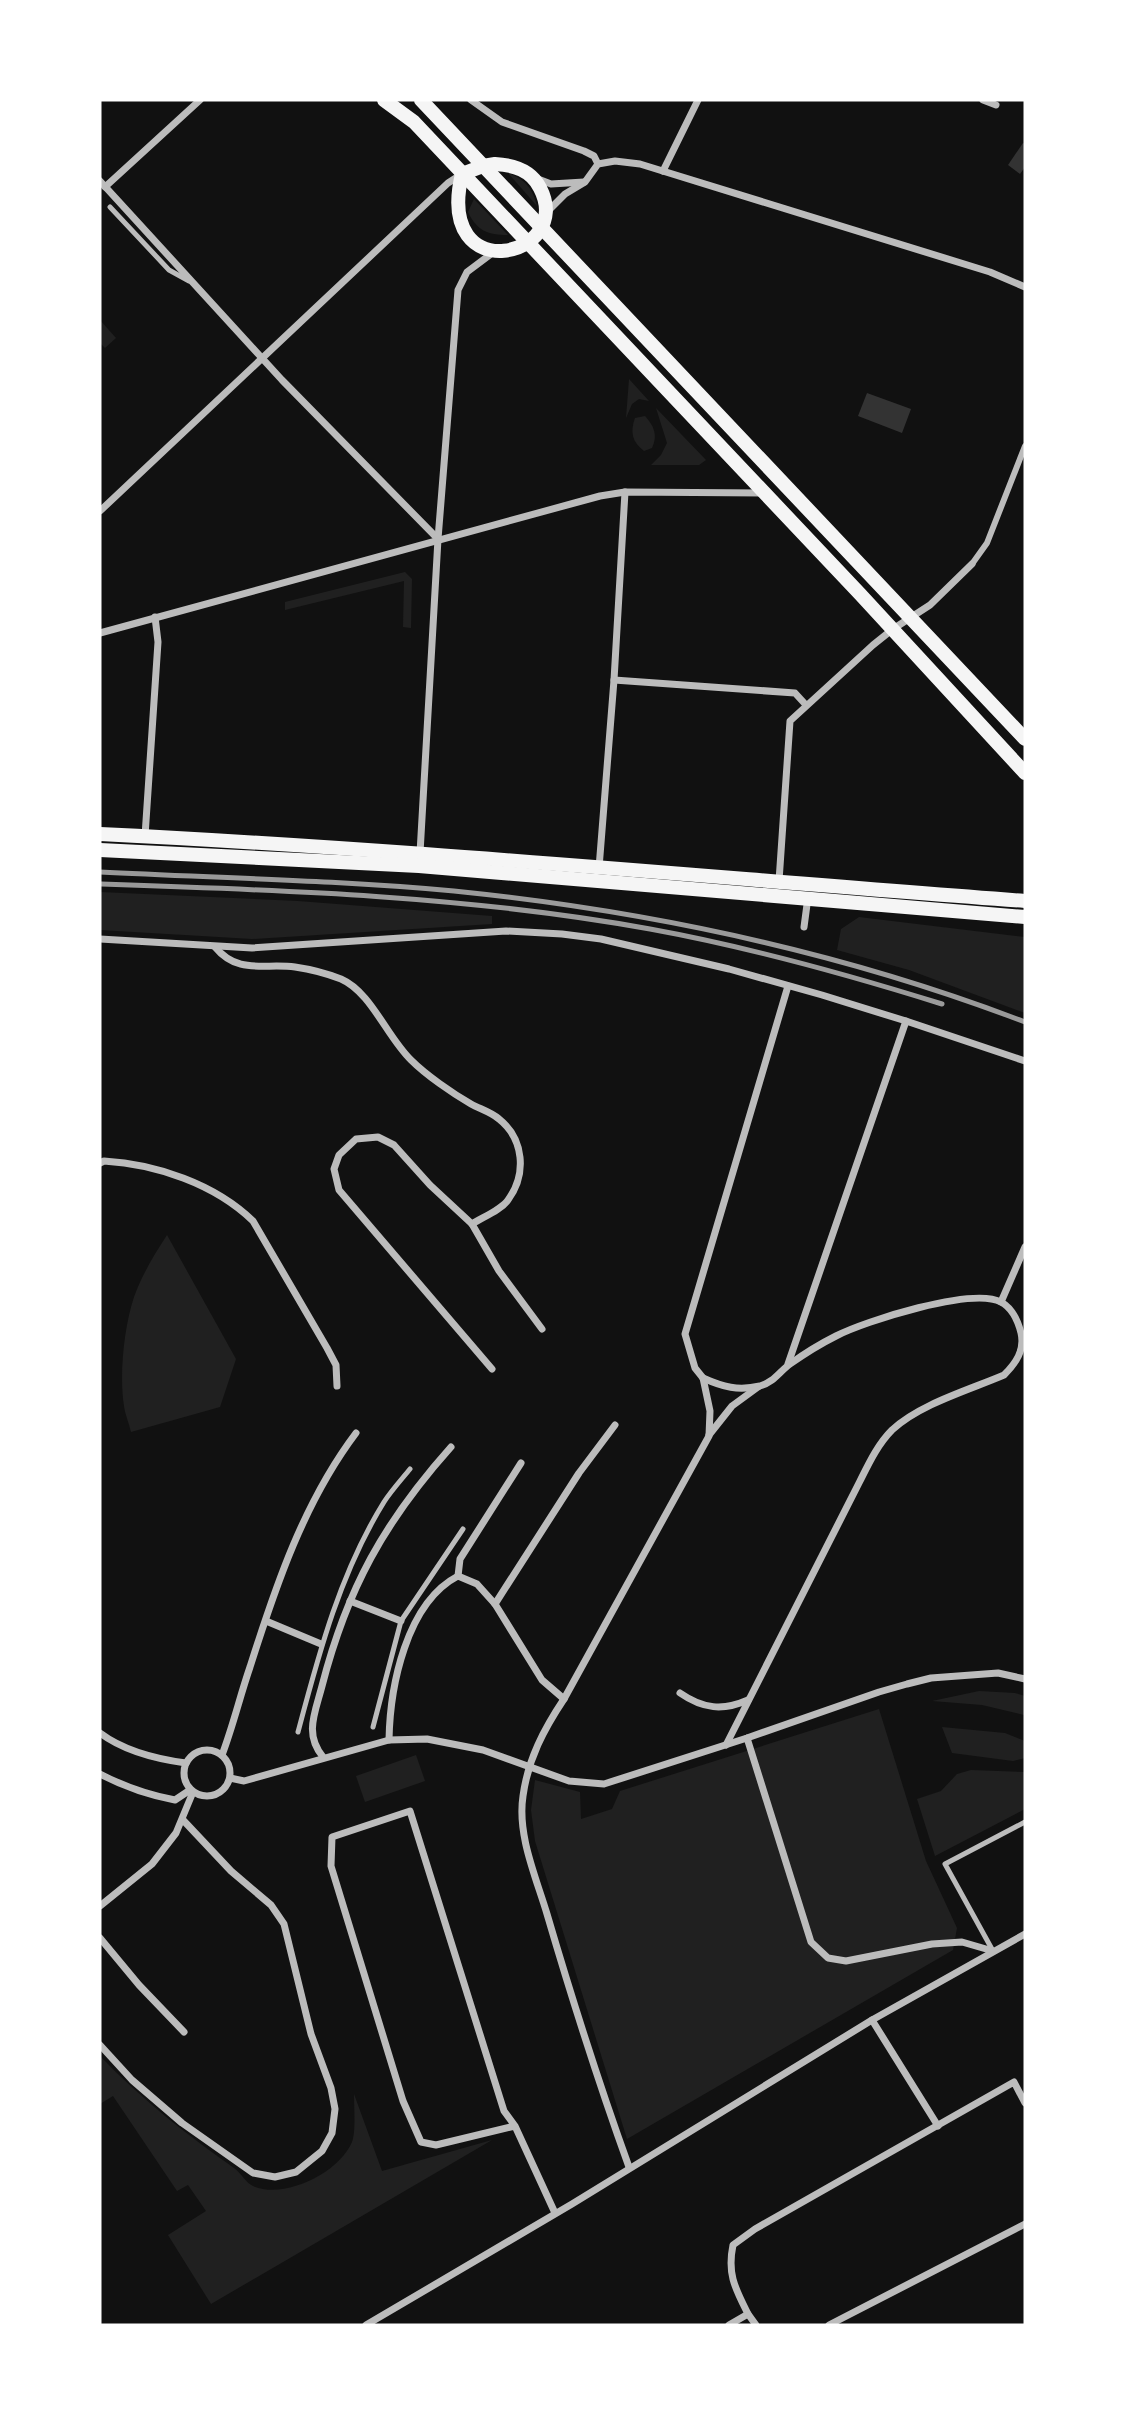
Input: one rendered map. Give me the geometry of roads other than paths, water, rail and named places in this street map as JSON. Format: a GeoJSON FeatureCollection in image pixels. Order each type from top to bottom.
{"type":"FeatureCollection","features":[{"type":"Feature","properties":{"kind":"main road"},"geometry":{"type":"LineString","coordinates":[[384,100],[414,122],[893,629],[1025,774]]}},
{"type":"Feature","properties":{"kind":"main road"},"geometry":{"type":"LineString","coordinates":[[421,100],[483,166],[543,221],[1025,739]]}},
{"type":"Feature","properties":{"kind":"main road"},"geometry":{"type":"LineString","coordinates":[[483,166],[514,166],[531,176],[542,191],[543,221],[528,243],[513,250],[495,251],[472,240],[461,225],[458,206],[462,174],[483,166]]}},
{"type":"Feature","properties":{"kind":"main road"},"geometry":{"type":"LineString","coordinates":[[100,834],[420,853],[1025,901]]}},
{"type":"Feature","properties":{"kind":"main road"},"geometry":{"type":"LineString","coordinates":[[100,850],[419,866],[1025,917]]}},
{"type":"Feature","properties":{"kind":"street"},"geometry":{"type":"LineString","coordinates":[[200,100],[102,184],[262,358],[438,539]]}},
{"type":"Feature","properties":{"kind":"street"},"geometry":{"type":"LineString","coordinates":[[471,100],[502,122],[584,151],[594,156],[598,164]]}},
{"type":"Feature","properties":{"kind":"street"},"geometry":{"type":"LineString","coordinates":[[663,171],[698,100]]}},
{"type":"Feature","properties":{"kind":"street"},"geometry":{"type":"LineString","coordinates":[[983,100],[996,105]]}},
{"type":"Feature","properties":{"kind":"street"},"geometry":{"type":"LineString","coordinates":[[543,221],[565,194],[585,182],[598,164],[627,163],[663,171],[990,272],[1025,287]]}},
{"type":"Feature","properties":{"kind":"street"},"geometry":{"type":"LineString","coordinates":[[100,511],[448,183],[462,174]]}},
{"type":"Feature","properties":{"kind":"street"},"geometry":{"type":"LineString","coordinates":[[531,176],[551,184],[585,182]]}},
{"type":"Feature","properties":{"kind":"street"},"geometry":{"type":"LineString","coordinates":[[420,853],[438,539],[458,290],[467,272],[495,251]]}},
{"type":"Feature","properties":{"kind":"street"},"geometry":{"type":"LineString","coordinates":[[786,898],[779,883],[790,721],[893,629],[930,604],[972,564],[986,543],[1025,446]]}},
{"type":"Feature","properties":{"kind":"street"},"geometry":{"type":"LineString","coordinates":[[598,868],[614,680],[625,492]]}},
{"type":"Feature","properties":{"kind":"street"},"geometry":{"type":"LineString","coordinates":[[100,634],[600,496],[625,492],[765,493]]}},
{"type":"Feature","properties":{"kind":"street"},"geometry":{"type":"LineString","coordinates":[[145,836],[158,642],[155,617]]}},
{"type":"Feature","properties":{"kind":"street"},"geometry":{"type":"LineString","coordinates":[[614,680],[795,693],[806,705]]}},
{"type":"Feature","properties":{"kind":"street"},"geometry":{"type":"LineString","coordinates":[[803,885],[810,899],[804,927]]}},
{"type":"Feature","properties":{"kind":"street"},"geometry":{"type":"LineString","coordinates":[[100,939],[252,948],[506,932],[562,934],[601,939],[788,986],[1025,1060]]}},
{"type":"Feature","properties":{"kind":"street"},"geometry":{"type":"LineString","coordinates":[[215,947],[225,958],[251,967],[294,967],[343,980],[366,1000],[388,1033],[411,1060],[470,1104],[499,1118],[517,1140],[522,1156],[519,1174],[507,1202],[472,1224]]}},
{"type":"Feature","properties":{"kind":"street"},"geometry":{"type":"LineString","coordinates":[[709,1436],[710,1411],[703,1378],[695,1368],[685,1334],[788,986]]}},
{"type":"Feature","properties":{"kind":"street"},"geometry":{"type":"LineString","coordinates":[[788,1365],[906,1021]]}},
{"type":"Feature","properties":{"kind":"street"},"geometry":{"type":"LineString","coordinates":[[492,1369],[339,1190],[334,1169],[339,1155],[356,1139],[378,1137],[394,1145],[430,1185],[472,1224],[499,1271],[542,1329]]}},
{"type":"Feature","properties":{"kind":"street"},"geometry":{"type":"LineString","coordinates":[[101,1161],[134,1163],[164,1172],[240,1209],[260,1233],[327,1348],[336,1365],[337,1386]]}},
{"type":"Feature","properties":{"kind":"street"},"geometry":{"type":"LineString","coordinates":[[1001,1302],[1025,1247]]}},
{"type":"Feature","properties":{"kind":"street"},"geometry":{"type":"LineString","coordinates":[[703,1378],[723,1387],[737,1389],[773,1381],[788,1365],[833,1338],[868,1323],[952,1300],[984,1297],[1001,1302],[1010,1309],[1022,1338],[1021,1353],[1015,1365],[1004,1375],[918,1412],[892,1430],[881,1443],[726,1745]]}},
{"type":"Feature","properties":{"kind":"street"},"geometry":{"type":"LineString","coordinates":[[629,2167],[602,2091],[523,1829],[523,1796],[535,1748],[709,1436],[732,1406],[760,1385]]}},
{"type":"Feature","properties":{"kind":"street"},"geometry":{"type":"LineString","coordinates":[[495,1604],[579,1473],[615,1425]]}},
{"type":"Feature","properties":{"kind":"street"},"geometry":{"type":"LineString","coordinates":[[222,1755],[275,1591],[301,1528],[332,1465],[356,1433]]}},
{"type":"Feature","properties":{"kind":"street"},"geometry":{"type":"LineString","coordinates":[[323,1757],[314,1746],[312,1729],[331,1651],[350,1601],[364,1568],[396,1515],[419,1482],[451,1447]]}},
{"type":"Feature","properties":{"kind":"street"},"geometry":{"type":"LineString","coordinates":[[458,1576],[460,1559],[521,1463]]}},
{"type":"Feature","properties":{"kind":"street"},"geometry":{"type":"LineString","coordinates":[[458,1576],[477,1584],[495,1604],[542,1680],[564,1699]]}},
{"type":"Feature","properties":{"kind":"street"},"geometry":{"type":"LineString","coordinates":[[389,1740],[390,1705],[410,1637],[425,1606],[443,1584],[458,1576]]}},
{"type":"Feature","properties":{"kind":"street"},"geometry":{"type":"LineString","coordinates":[[350,1601],[401,1621]]}},
{"type":"Feature","properties":{"kind":"street"},"geometry":{"type":"LineString","coordinates":[[266,1621],[321,1644]]}},
{"type":"Feature","properties":{"kind":"street"},"geometry":{"type":"LineString","coordinates":[[230,1778],[244,1781],[389,1740],[427,1739],[483,1750],[569,1781],[604,1784],[878,1692],[931,1678],[998,1673],[1025,1679]]}},
{"type":"Feature","properties":{"kind":"street"},"geometry":{"type":"LineString","coordinates":[[680,1693],[693,1702],[713,1708],[733,1706],[748,1700]]}},
{"type":"Feature","properties":{"kind":"street"},"geometry":{"type":"LineString","coordinates":[[100,1733],[126,1748],[161,1760],[186,1763]]}},
{"type":"Feature","properties":{"kind":"street"},"geometry":{"type":"LineString","coordinates":[[747,1738],[811,1942],[828,1958],[846,1961],[932,1944],[962,1942],[993,1951]]}},
{"type":"Feature","properties":{"kind":"street"},"geometry":{"type":"LineString","coordinates":[[100,1906],[152,1864],[176,1833],[183,1820],[191,1791],[183,1773],[191,1756],[208,1749],[222,1755],[230,1767],[230,1778],[226,1787],[214,1796],[205,1797],[191,1791]]}},
{"type":"Feature","properties":{"kind":"street"},"geometry":{"type":"LineString","coordinates":[[100,1774],[132,1790],[175,1800],[191,1791]]}},
{"type":"Feature","properties":{"kind":"street"},"geometry":{"type":"LineString","coordinates":[[515,2126],[436,2145],[421,2142],[403,2101],[331,1866],[332,1837],[410,1811],[504,2111],[515,2126],[555,2213]]}},
{"type":"Feature","properties":{"kind":"street"},"geometry":{"type":"LineString","coordinates":[[100,2046],[132,2080],[182,2123],[253,2173],[275,2177],[296,2172],[322,2151],[332,2133],[335,2109],[331,2088],[311,2034],[284,1924],[271,1905],[231,1871],[183,1820]]}},
{"type":"Feature","properties":{"kind":"street"},"geometry":{"type":"LineString","coordinates":[[366,2325],[872,2020],[1025,1934]]}},
{"type":"Feature","properties":{"kind":"street"},"geometry":{"type":"LineString","coordinates":[[100,1938],[139,1985],[184,2032]]}},
{"type":"Feature","properties":{"kind":"street"},"geometry":{"type":"LineString","coordinates":[[872,2020],[938,2126]]}},
{"type":"Feature","properties":{"kind":"street"},"geometry":{"type":"LineString","coordinates":[[756,2325],[734,2288],[729,2263],[733,2245],[755,2229],[1014,2082],[1025,2103]]}},
{"type":"Feature","properties":{"kind":"street"},"geometry":{"type":"LineString","coordinates":[[829,2325],[1025,2224]]}},
{"type":"Feature","properties":{"kind":"street"},"geometry":{"type":"LineString","coordinates":[[729,2325],[748,2314]]}},
{"type":"Feature","properties":{"kind":"lane"},"geometry":{"type":"LineString","coordinates":[[110,207],[169,270],[192,283]]}},
{"type":"Feature","properties":{"kind":"lane"},"geometry":{"type":"LineString","coordinates":[[298,1732],[321,1644],[355,1553],[385,1500],[410,1469]]}},
{"type":"Feature","properties":{"kind":"lane"},"geometry":{"type":"LineString","coordinates":[[373,1727],[401,1621],[463,1529]]}},
{"type":"Feature","properties":{"kind":"lane"},"geometry":{"type":"LineString","coordinates":[[993,1951],[945,1864],[1025,1822]]}},
{"type":"Feature","properties":{"kind":"railway"},"geometry":{"type":"LineString","coordinates":[[100,872],[410,887],[600,910],[815,955],[956,997],[1025,1022]]}},
{"type":"Feature","properties":{"kind":"railway"},"geometry":{"type":"LineString","coordinates":[[100,884],[375,896],[582,918],[687,936],[761,953],[942,1004]]}}]}
